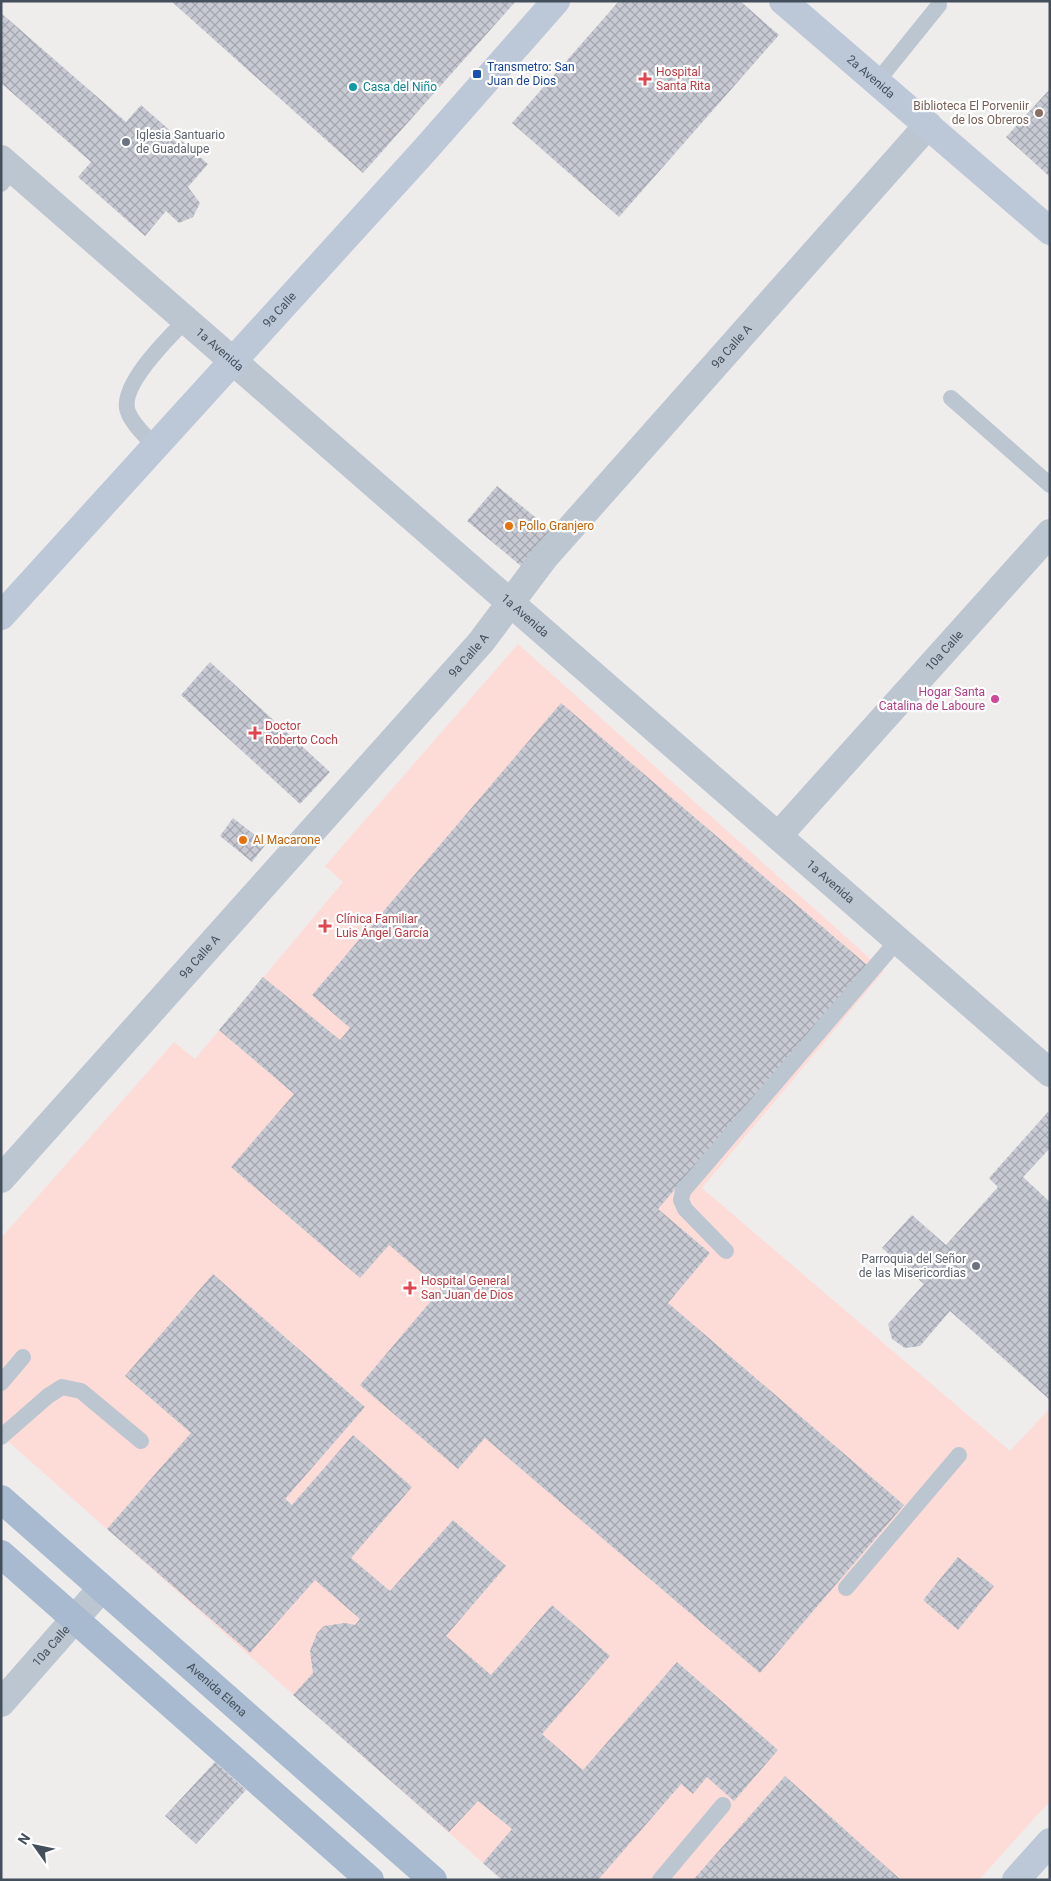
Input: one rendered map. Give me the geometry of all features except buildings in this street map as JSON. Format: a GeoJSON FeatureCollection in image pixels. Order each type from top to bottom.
{"type":"FeatureCollection","features":[{"type":"Feature","properties":{"kind":"main road","name":"9a Calle"},"geometry":{"type":"LineString","coordinates":[[1,616],[234,361],[556,1]]}},
{"type":"Feature","properties":{"kind":"main road","name":"2a Avenida"},"geometry":{"type":"LineString","coordinates":[[783,1],[876,84],[928,125],[1050,232]]}},
{"type":"Feature","properties":{"kind":"main road","name":"Avenida Elena"},"geometry":{"type":"LineString","coordinates":[[1,1500],[431,1879]]}},
{"type":"Feature","properties":{"kind":"main road"},"geometry":{"type":"LineString","coordinates":[[1,1554],[370,1880]]}},
{"type":"Feature","properties":{"kind":"main road"},"geometry":{"type":"LineString","coordinates":[[1016,1880],[1050,1842]]}},
{"type":"Feature","properties":{"kind":"street","name":"9a Calle A"},"geometry":{"type":"LineString","coordinates":[[1,1178],[481,642],[544,558],[928,125]]}},
{"type":"Feature","properties":{"kind":"street","name":"1a Avenida"},"geometry":{"type":"LineString","coordinates":[[5,170],[234,361],[1050,1073]]}},
{"type":"Feature","properties":{"kind":"street","name":"10a Calle"},"geometry":{"type":"LineString","coordinates":[[778,836],[1050,533]]}},
{"type":"Feature","properties":{"kind":"street","name":"10a Calle"},"geometry":{"type":"LineString","coordinates":[[1,1703],[101,1589]]}},
{"type":"Feature","properties":{"kind":"lane"},"geometry":{"type":"LineString","coordinates":[[876,84],[939,5]]}},
{"type":"Feature","properties":{"kind":"lane"},"geometry":{"type":"LineString","coordinates":[[155,446],[128,412],[126,400],[143,368],[186,320]]}},
{"type":"Feature","properties":{"kind":"lane"},"geometry":{"type":"LineString","coordinates":[[951,398],[1050,485]]}},
{"type":"Feature","properties":{"kind":"lane"},"geometry":{"type":"LineString","coordinates":[[726,1251],[685,1209],[681,1200],[683,1190],[897,941]]}},
{"type":"Feature","properties":{"kind":"lane"},"geometry":{"type":"LineString","coordinates":[[1,1383],[22,1357]]}},
{"type":"Feature","properties":{"kind":"lane"},"geometry":{"type":"LineString","coordinates":[[1,1437],[48,1396],[62,1387],[81,1391],[141,1441]]}},
{"type":"Feature","properties":{"kind":"lane"},"geometry":{"type":"LineString","coordinates":[[846,1588],[959,1455]]}},
{"type":"Feature","properties":{"kind":"lane"},"geometry":{"type":"LineString","coordinates":[[660,1880],[723,1805]]}},
{"type":"Feature","properties":{"kind":"shaded area","name":"Hospital General San Juan de Dios"},"geometry":{"type":"Polygon","coordinates":[[[518,644],[884,971],[702,1188],[1010,1451],[1050,1408],[1050,1801],[979,1880],[502,1880],[1,1435],[1,1238],[174,1042],[195,1059],[343,882],[325,866],[518,644]]]}},
{"type":"Feature","properties":{"kind":"place","name":"Transmetro: San Juan de Dios"},"geometry":{"type":"Point","coordinates":[477,74]}},
{"type":"Feature","properties":{"kind":"place","name":"Hospital Santa Rita"},"geometry":{"type":"Point","coordinates":[645,79]}},
{"type":"Feature","properties":{"kind":"place","name":"Casa del Niño"},"geometry":{"type":"Point","coordinates":[353,87]}},
{"type":"Feature","properties":{"kind":"place","name":"Biblioteca El Porveniir de los Obreros"},"geometry":{"type":"Point","coordinates":[1039,113]}},
{"type":"Feature","properties":{"kind":"place","name":"Iglesia Santuario de Guadalupe"},"geometry":{"type":"Point","coordinates":[126,142]}},
{"type":"Feature","properties":{"kind":"place","name":"Pollo Granjero"},"geometry":{"type":"Point","coordinates":[509,526]}},
{"type":"Feature","properties":{"kind":"place","name":"Hogar Santa Catalina de Laboure"},"geometry":{"type":"Point","coordinates":[995,699]}},
{"type":"Feature","properties":{"kind":"place","name":"Doctor Roberto Coch"},"geometry":{"type":"Point","coordinates":[255,733]}},
{"type":"Feature","properties":{"kind":"place","name":"Al Macarone"},"geometry":{"type":"Point","coordinates":[243,840]}},
{"type":"Feature","properties":{"kind":"place","name":"Clínica Familiar Luis Ángel García"},"geometry":{"type":"Point","coordinates":[325,926]}},
{"type":"Feature","properties":{"kind":"place","name":"Parroquia del Señor de las Misericordias"},"geometry":{"type":"Point","coordinates":[976,1266]}},
{"type":"Feature","properties":{"kind":"place","name":"Hospital General San Juan de Dios"},"geometry":{"type":"Point","coordinates":[410,1288]}}]}
